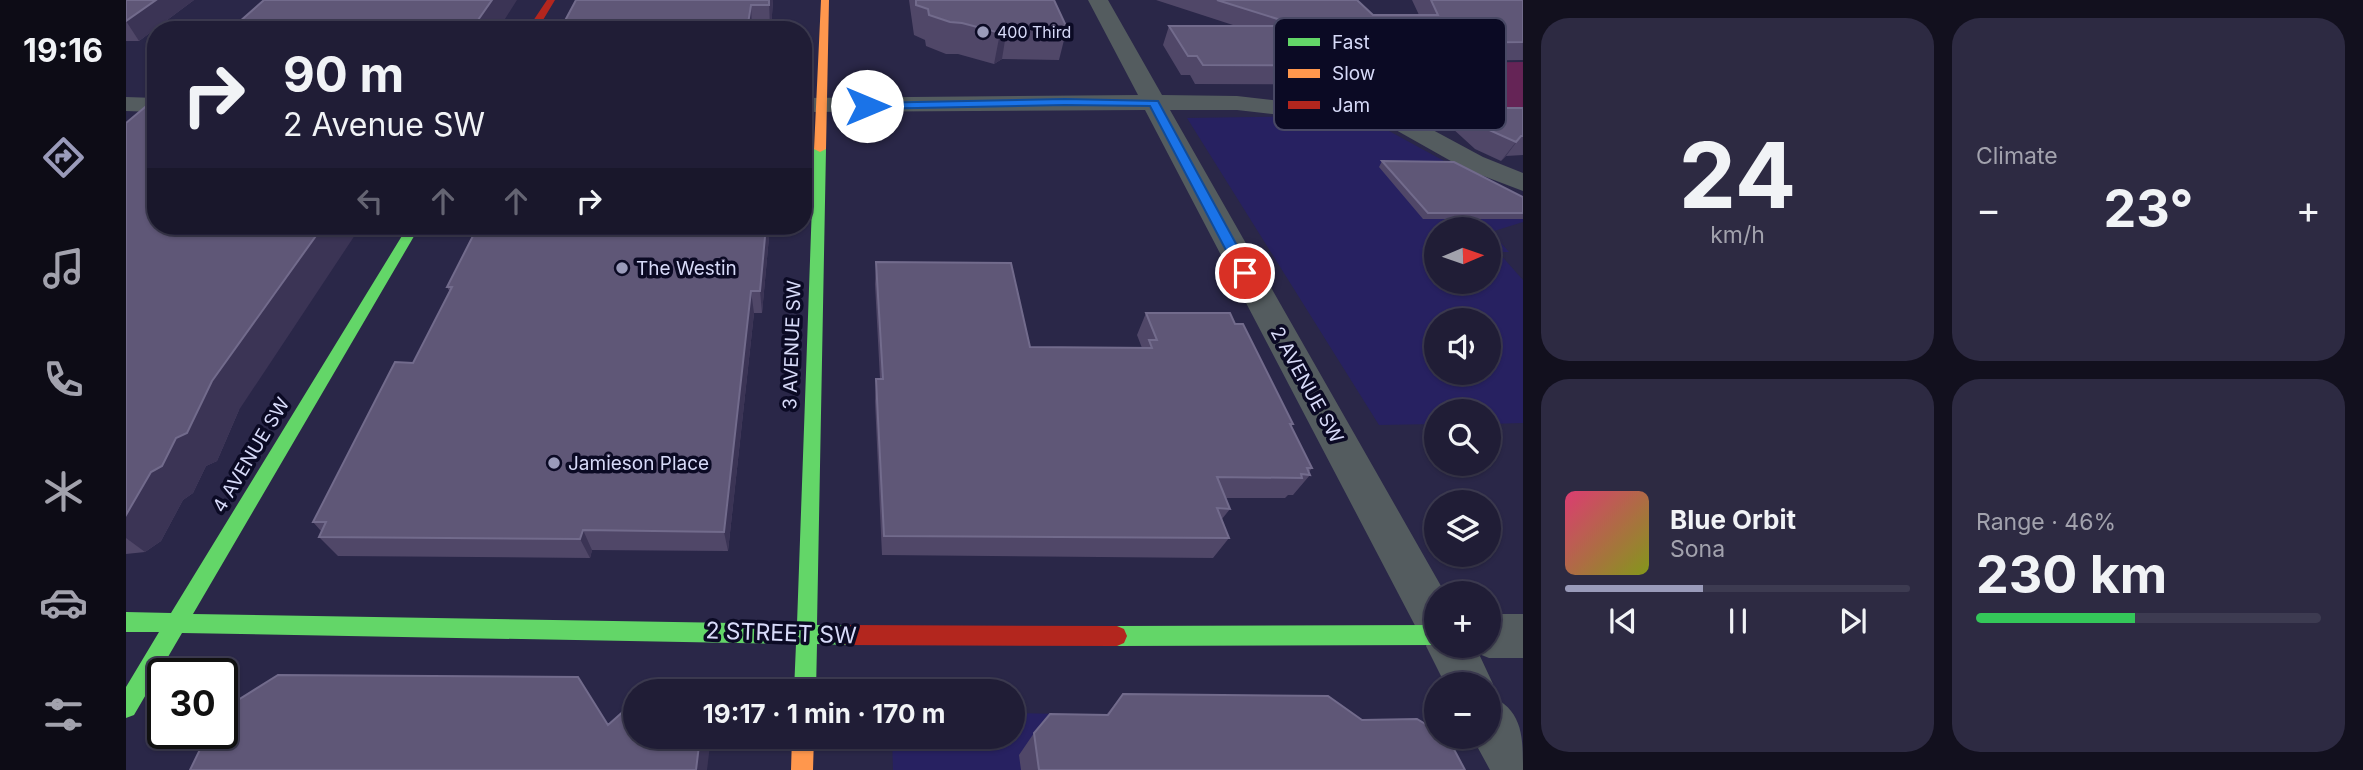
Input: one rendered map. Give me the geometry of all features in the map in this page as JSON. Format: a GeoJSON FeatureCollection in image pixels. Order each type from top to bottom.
{"type":"FeatureCollection","features":[{"type":"Feature","properties":{"kind":"street"},"geometry":{"type":"LineString","coordinates":[[538,21],[551,0]]}},
{"type":"Feature","properties":{"kind":"street","name":"3 AVENUE SW"},"geometry":{"type":"LineString","coordinates":[[805,679],[812,358],[813,105],[825,0]]}},
{"type":"Feature","properties":{"kind":"street","name":"2 AVENUE SW"},"geometry":{"type":"LineString","coordinates":[[1098,0],[1424,598]]}},
{"type":"Feature","properties":{"kind":"street"},"geometry":{"type":"LineString","coordinates":[[813,105],[1252,103],[1274,106]]}},
{"type":"Feature","properties":{"kind":"street"},"geometry":{"type":"LineString","coordinates":[[129,113],[147,107]]}},
{"type":"Feature","properties":{"kind":"street"},"geometry":{"type":"LineString","coordinates":[[1415,130],[1474,163],[1523,183]]}},
{"type":"Feature","properties":{"kind":"street","name":"4 AVENUE SW"},"geometry":{"type":"LineString","coordinates":[[126,707],[409,235]]}},
{"type":"Feature","properties":{"kind":"street","name":"2 STREET SW"},"geometry":{"type":"LineString","coordinates":[[126,622],[807,632],[886,636],[1424,635]]}},
{"type":"Feature","properties":{"kind":"street"},"geometry":{"type":"LineString","coordinates":[[1501,636],[1523,636]]}},
{"type":"Feature","properties":{"kind":"street"},"geometry":{"type":"LineString","coordinates":[[1501,741],[1517,770]]}},
{"type":"Feature","properties":{"kind":"street"},"geometry":{"type":"LineString","coordinates":[[802,770],[803,749]]}},
{"type":"Feature","properties":{"kind":"shaded area"},"geometry":{"type":"Polygon","coordinates":[[[1506,62],[1523,62],[1523,131],[1506,117],[1506,62]]]}},
{"type":"Feature","properties":{"kind":"shaded area"},"geometry":{"type":"Polygon","coordinates":[[[1274,117],[1274,130],[1387,130],[1523,204],[1523,222],[1502,229],[1502,217],[1424,217],[1424,294],[1502,294],[1502,256],[1523,280],[1523,423],[1501,424],[1501,399],[1424,399],[1424,424],[1379,425],[1187,118],[1274,117]]]}},
{"type":"Feature","properties":{"kind":"shaded area"},"geometry":{"type":"Polygon","coordinates":[[[1025,713],[1406,722],[1430,770],[893,770],[892,749],[1025,749],[1025,713]]]}},
{"type":"Feature","properties":{"kind":"building"},"geometry":{"type":"Polygon","coordinates":[[[126,0],[156,0],[126,21],[126,0]]]}},
{"type":"Feature","properties":{"kind":"building"},"geometry":{"type":"Polygon","coordinates":[[[264,0],[492,0],[477,21],[240,21],[264,0]]]}},
{"type":"Feature","properties":{"kind":"building"},"geometry":{"type":"Polygon","coordinates":[[[576,0],[769,0],[769,5],[751,5],[748,21],[565,21],[576,0]]]}},
{"type":"Feature","properties":{"kind":"building"},"geometry":{"type":"Polygon","coordinates":[[[916,0],[1054,0],[1067,28],[1007,28],[1000,33],[929,15],[928,9],[916,5],[916,0]]]}},
{"type":"Feature","properties":{"kind":"building"},"geometry":{"type":"Polygon","coordinates":[[[1217,0],[1357,0],[1373,15],[1438,15],[1431,0],[1523,0],[1523,42],[1506,42],[1506,18],[1274,18],[1217,0]]]}},
{"type":"Feature","properties":{"kind":"building"},"geometry":{"type":"Polygon","coordinates":[[[1169,26],[1274,26],[1274,65],[1203,65],[1197,56],[1188,56],[1169,26]]]}},
{"type":"Feature","properties":{"kind":"building"},"geometry":{"type":"Polygon","coordinates":[[[147,106],[147,235],[317,235],[212,381],[187,433],[176,438],[162,466],[151,472],[126,515],[126,123],[147,106]]]}},
{"type":"Feature","properties":{"kind":"building"},"geometry":{"type":"Polygon","coordinates":[[[1506,108],[1523,108],[1523,136],[1516,142],[1489,130],[1506,130],[1506,108]]]}},
{"type":"Feature","properties":{"kind":"building"},"geometry":{"type":"Polygon","coordinates":[[[1382,161],[1454,162],[1523,197],[1523,213],[1428,213],[1382,161]]]}},
{"type":"Feature","properties":{"kind":"building","name":"Jamieson Place"},"geometry":{"type":"Polygon","coordinates":[[[473,235],[765,235],[760,291],[751,291],[724,532],[583,530],[580,539],[319,537],[326,522],[313,522],[395,362],[413,363],[452,287],[447,287],[473,235]]]}},
{"type":"Feature","properties":{"kind":"building"},"geometry":{"type":"Polygon","coordinates":[[[876,262],[1011,263],[1030,347],[1152,348],[1149,340],[1157,340],[1146,313],[1230,313],[1235,324],[1243,324],[1293,424],[1290,424],[1312,468],[1307,468],[1310,475],[1301,474],[1302,478],[1217,477],[1230,509],[1217,508],[1229,538],[884,536],[876,379],[883,379],[876,262]]]}},
{"type":"Feature","properties":{"kind":"building"},"geometry":{"type":"Polygon","coordinates":[[[278,675],[578,677],[608,725],[623,712],[623,749],[699,749],[696,770],[190,770],[200,749],[238,749],[238,700],[278,675]]]}},
{"type":"Feature","properties":{"kind":"building"},"geometry":{"type":"Polygon","coordinates":[[[1123,694],[1328,696],[1362,720],[1417,719],[1424,723],[1424,749],[1454,749],[1465,770],[1039,770],[1034,733],[1050,714],[1108,715],[1123,694]]]}},
{"type":"Feature","properties":{"kind":"traffic: fast"},"geometry":{"type":"LineString","coordinates":[[805,679],[820,149]]}},
{"type":"Feature","properties":{"kind":"traffic: fast"},"geometry":{"type":"LineString","coordinates":[[126,707],[409,235]]}},
{"type":"Feature","properties":{"kind":"traffic: fast"},"geometry":{"type":"LineString","coordinates":[[126,622],[847,635]]}},
{"type":"Feature","properties":{"kind":"traffic: fast"},"geometry":{"type":"LineString","coordinates":[[1117,636],[1424,635]]}},
{"type":"Feature","properties":{"kind":"traffic: slow"},"geometry":{"type":"LineString","coordinates":[[820,149],[825,0]]}},
{"type":"Feature","properties":{"kind":"traffic: slow"},"geometry":{"type":"LineString","coordinates":[[802,770],[803,749]]}},
{"type":"Feature","properties":{"kind":"traffic: jam"},"geometry":{"type":"LineString","coordinates":[[538,21],[551,0]]}},
{"type":"Feature","properties":{"kind":"traffic: jam"},"geometry":{"type":"LineString","coordinates":[[847,635],[1117,636]]}},
{"type":"Feature","properties":{"kind":"place","name":"400 Third"},"geometry":{"type":"Point","coordinates":[983,32]}},
{"type":"Feature","properties":{"kind":"place","name":"The Westin"},"geometry":{"type":"Point","coordinates":[622,268]}},
{"type":"Feature","properties":{"kind":"place","name":"Jamieson Place"},"geometry":{"type":"Point","coordinates":[554,463]}},
{"type":"Feature","properties":{"kind":"route"},"geometry":{"type":"LineString","coordinates":[[867,106],[1154,103],[1245,273]]}}]}
